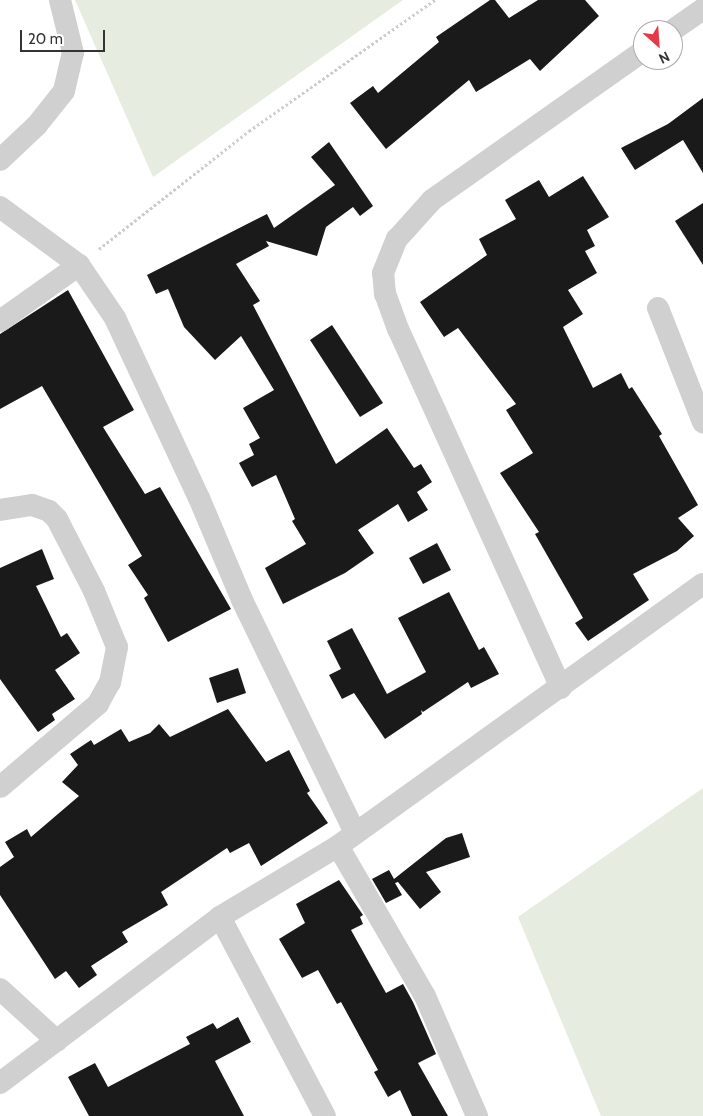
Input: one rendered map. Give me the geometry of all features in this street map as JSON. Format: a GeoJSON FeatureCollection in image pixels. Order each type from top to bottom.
{"type":"FeatureCollection","features":[{"type":"Feature","properties":{"kind":"street"},"geometry":{"type":"LineString","coordinates":[[0,160],[37,125],[64,91],[73,52],[60,0]]}},
{"type":"Feature","properties":{"kind":"street"},"geometry":{"type":"LineString","coordinates":[[683,23],[703,9]]}},
{"type":"Feature","properties":{"kind":"street"},"geometry":{"type":"LineString","coordinates":[[561,688],[398,329],[386,294],[383,273],[397,239],[432,200],[633,58]]}},
{"type":"Feature","properties":{"kind":"street"},"geometry":{"type":"LineString","coordinates":[[0,207],[79,265],[115,318],[199,498],[347,840],[425,996],[476,1116]]}},
{"type":"Feature","properties":{"kind":"street"},"geometry":{"type":"LineString","coordinates":[[0,321],[79,265]]}},
{"type":"Feature","properties":{"kind":"street"},"geometry":{"type":"LineString","coordinates":[[658,308],[703,422]]}},
{"type":"Feature","properties":{"kind":"street"},"geometry":{"type":"LineString","coordinates":[[0,510],[32,504],[49,511],[57,519],[94,591],[117,647],[110,682],[98,704],[0,787]]}},
{"type":"Feature","properties":{"kind":"street"},"geometry":{"type":"LineString","coordinates":[[0,1083],[220,917],[347,840],[561,688],[703,584]]}},
{"type":"Feature","properties":{"kind":"street"},"geometry":{"type":"LineString","coordinates":[[220,917],[325,1116]]}},
{"type":"Feature","properties":{"kind":"street"},"geometry":{"type":"LineString","coordinates":[[0,989],[57,1041]]}},
{"type":"Feature","properties":{"kind":"path"},"geometry":{"type":"LineString","coordinates":[[79,265],[249,131],[435,0]]}},
{"type":"Feature","properties":{"kind":"shaded area"},"geometry":{"type":"Polygon","coordinates":[[[75,0],[403,0],[153,177],[75,0]]]}},
{"type":"Feature","properties":{"kind":"shaded area"},"geometry":{"type":"Polygon","coordinates":[[[703,788],[703,1116],[601,1116],[518,917],[703,788]]]}},
{"type":"Feature","properties":{"kind":"building"},"geometry":{"type":"Polygon","coordinates":[[[490,0],[495,0],[509,18],[538,0],[585,0],[599,16],[540,71],[530,59],[476,92],[469,80],[386,149],[350,103],[373,86],[378,93],[439,42],[436,37],[490,0]]]}},
{"type":"Feature","properties":{"kind":"building"},"geometry":{"type":"Polygon","coordinates":[[[703,98],[703,173],[683,140],[635,170],[621,148],[668,124],[703,98]]]}},
{"type":"Feature","properties":{"kind":"building"},"geometry":{"type":"Polygon","coordinates":[[[329,142],[373,206],[360,216],[353,207],[326,227],[317,256],[266,241],[269,246],[236,264],[260,301],[253,305],[336,464],[387,428],[414,468],[421,464],[432,482],[417,492],[428,510],[408,522],[398,504],[358,530],[374,553],[345,573],[283,604],[265,568],[306,544],[292,521],[295,519],[276,475],[252,487],[239,463],[254,455],[249,444],[260,438],[243,408],[274,390],[241,336],[215,360],[184,327],[168,289],[156,294],[147,275],[267,214],[274,228],[335,185],[311,157],[329,142]]]}},
{"type":"Feature","properties":{"kind":"building"},"geometry":{"type":"Polygon","coordinates":[[[583,176],[609,217],[587,230],[595,246],[585,251],[597,273],[568,290],[583,314],[563,327],[593,388],[621,373],[629,389],[632,387],[662,434],[659,436],[698,505],[678,518],[694,536],[677,551],[633,574],[649,600],[588,641],[575,623],[583,618],[535,534],[539,532],[500,473],[533,453],[506,410],[516,404],[458,328],[444,337],[420,302],[487,255],[479,239],[516,219],[505,200],[539,180],[549,197],[583,176]]]}},
{"type":"Feature","properties":{"kind":"building"},"geometry":{"type":"Polygon","coordinates":[[[703,203],[703,265],[675,221],[703,203]]]}},
{"type":"Feature","properties":{"kind":"building"},"geometry":{"type":"Polygon","coordinates":[[[68,290],[134,410],[103,427],[145,494],[160,487],[231,609],[168,642],[144,598],[148,595],[128,565],[142,556],[42,386],[0,409],[0,334],[68,290]]]}},
{"type":"Feature","properties":{"kind":"building"},"geometry":{"type":"Polygon","coordinates":[[[332,325],[383,403],[360,417],[310,340],[332,325]]]}},
{"type":"Feature","properties":{"kind":"building"},"geometry":{"type":"Polygon","coordinates":[[[437,543],[451,570],[423,584],[409,558],[437,543]]]}},
{"type":"Feature","properties":{"kind":"building"},"geometry":{"type":"Polygon","coordinates":[[[42,549],[54,579],[36,586],[61,637],[67,633],[80,653],[55,670],[75,699],[52,714],[55,720],[38,732],[0,679],[0,568],[42,549]]]}},
{"type":"Feature","properties":{"kind":"building"},"geometry":{"type":"Polygon","coordinates":[[[449,592],[479,650],[484,647],[499,674],[471,688],[468,682],[423,712],[421,710],[422,714],[385,739],[354,693],[342,699],[329,675],[341,669],[327,641],[352,628],[387,694],[426,672],[398,618],[449,592]]]}},
{"type":"Feature","properties":{"kind":"building"},"geometry":{"type":"Polygon","coordinates":[[[238,668],[246,693],[217,703],[209,678],[238,668]]]}},
{"type":"Feature","properties":{"kind":"building"},"geometry":{"type":"Polygon","coordinates":[[[228,709],[266,762],[289,750],[310,791],[307,793],[328,823],[261,866],[249,843],[230,853],[227,848],[161,892],[168,905],[122,932],[128,942],[91,966],[97,975],[79,988],[66,971],[55,979],[0,895],[0,867],[14,857],[5,842],[27,829],[31,837],[79,796],[62,782],[78,765],[70,754],[91,740],[94,745],[121,729],[129,742],[150,733],[159,724],[170,737],[228,709]]]}},
{"type":"Feature","properties":{"kind":"building"},"geometry":{"type":"Polygon","coordinates":[[[462,833],[470,857],[426,872],[441,892],[420,909],[398,882],[395,883],[402,895],[386,903],[372,879],[389,870],[394,879],[446,838],[462,833]]]}},
{"type":"Feature","properties":{"kind":"building"},"geometry":{"type":"Polygon","coordinates":[[[339,880],[363,915],[360,917],[363,924],[351,930],[386,993],[403,984],[413,1002],[436,1054],[418,1063],[448,1116],[412,1116],[400,1090],[388,1097],[374,1072],[378,1070],[341,1002],[337,1004],[318,970],[302,978],[279,939],[305,923],[296,904],[339,880]]]}},
{"type":"Feature","properties":{"kind":"building"},"geometry":{"type":"Polygon","coordinates":[[[238,1017],[251,1042],[215,1061],[244,1116],[89,1116],[68,1077],[95,1063],[108,1087],[190,1044],[186,1037],[213,1023],[217,1029],[238,1017]]]}}]}
